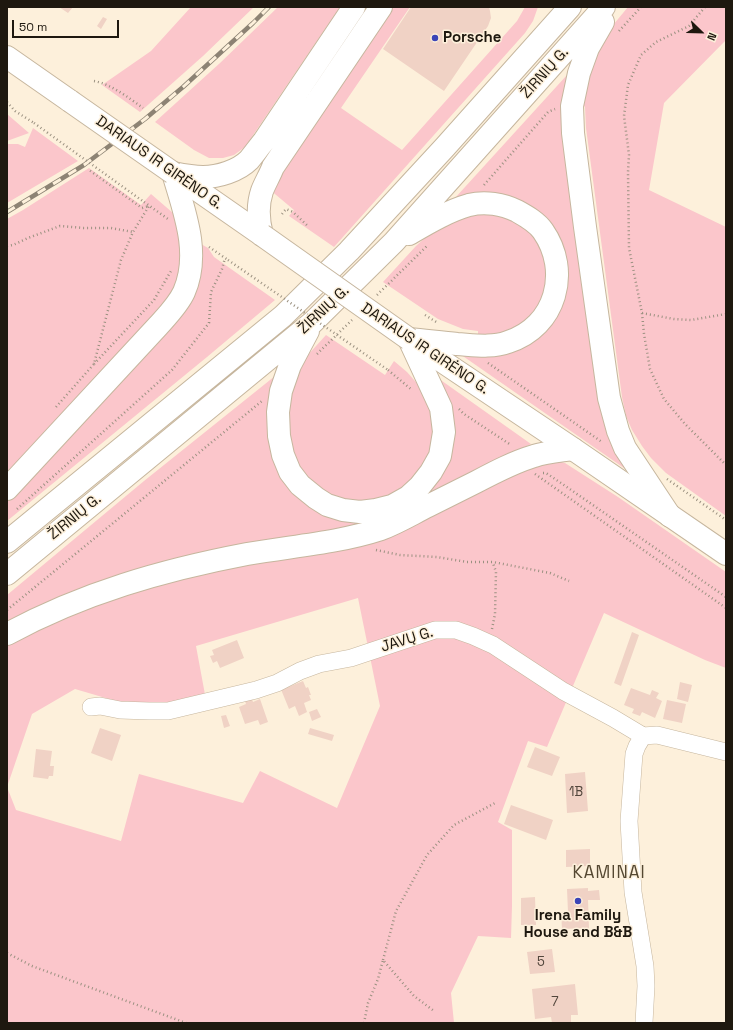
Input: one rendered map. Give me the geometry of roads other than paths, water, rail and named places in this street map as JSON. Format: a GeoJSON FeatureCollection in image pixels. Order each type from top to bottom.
{"type":"FeatureCollection","features":[{"type":"Feature","properties":{"kind":"main road"},"geometry":{"type":"LineString","coordinates":[[7,489],[166,317],[184,293],[190,275],[192,255],[191,241],[185,214],[172,173],[203,177],[216,176],[235,169],[248,161],[264,141],[354,7]]}},
{"type":"Feature","properties":{"kind":"main road"},"geometry":{"type":"LineString","coordinates":[[262,235],[258,214],[262,191],[273,167],[381,7]]}},
{"type":"Feature","properties":{"kind":"main road"},"geometry":{"type":"LineString","coordinates":[[533,48],[546,16],[547,7]]}},
{"type":"Feature","properties":{"kind":"main road","name":"ŽIRNIŲ G."},"geometry":{"type":"LineString","coordinates":[[7,542],[283,316],[349,251],[445,147],[570,7]]}},
{"type":"Feature","properties":{"kind":"main road","name":"ŽIRNIŲ G."},"geometry":{"type":"LineString","coordinates":[[7,574],[312,322],[394,242],[604,7]]}},
{"type":"Feature","properties":{"kind":"main road"},"geometry":{"type":"LineString","coordinates":[[612,7],[588,48],[579,73],[572,106],[572,133],[609,398],[618,431],[626,448],[670,516]]}},
{"type":"Feature","properties":{"kind":"main road","name":"DARIAUS IR GIRĖNO G."},"geometry":{"type":"LineString","coordinates":[[7,57],[409,339],[726,554]]}},
{"type":"Feature","properties":{"kind":"main road"},"geometry":{"type":"LineString","coordinates":[[312,322],[290,365],[281,391],[278,412],[279,436],[283,455],[290,472],[300,485],[316,498],[328,505],[343,510],[360,512],[392,506],[408,497],[420,486],[431,472],[440,456],[444,432],[441,408],[409,339],[480,346],[507,343],[530,331],[546,315],[552,303],[558,283],[557,265],[552,246],[542,230],[530,218],[508,207],[496,204],[470,205],[453,211],[394,242]]}},
{"type":"Feature","properties":{"kind":"main road"},"geometry":{"type":"LineString","coordinates":[[7,634],[31,621],[78,600],[126,583],[192,566],[248,554],[317,544],[382,528],[404,519],[520,461],[536,455],[573,449]]}},
{"type":"Feature","properties":{"kind":"street","name":"JAVŲ G."},"geometry":{"type":"LineString","coordinates":[[91,707],[100,706],[120,710],[168,711],[256,690],[277,683],[300,671],[319,664],[351,658],[435,630],[456,630],[493,645],[563,691],[643,736],[657,735],[726,752]]}},
{"type":"Feature","properties":{"kind":"street"},"geometry":{"type":"LineString","coordinates":[[643,736],[634,754],[629,821],[633,892],[645,966],[646,986],[644,1023]]}},
{"type":"Feature","properties":{"kind":"railway"},"geometry":{"type":"LineString","coordinates":[[7,212],[84,165],[145,119],[183,87],[269,7]]}},
{"type":"Feature","properties":{"kind":"place","name":"Porsche"},"geometry":{"type":"Point","coordinates":[435,38]}},
{"type":"Feature","properties":{"kind":"place","name":"Irena Family House and B&B"},"geometry":{"type":"Point","coordinates":[578,901]}},
{"type":"Feature","properties":{"kind":"district","name":"KAMINAI"},"geometry":{"type":"Point","coordinates":[609,873]}}]}
